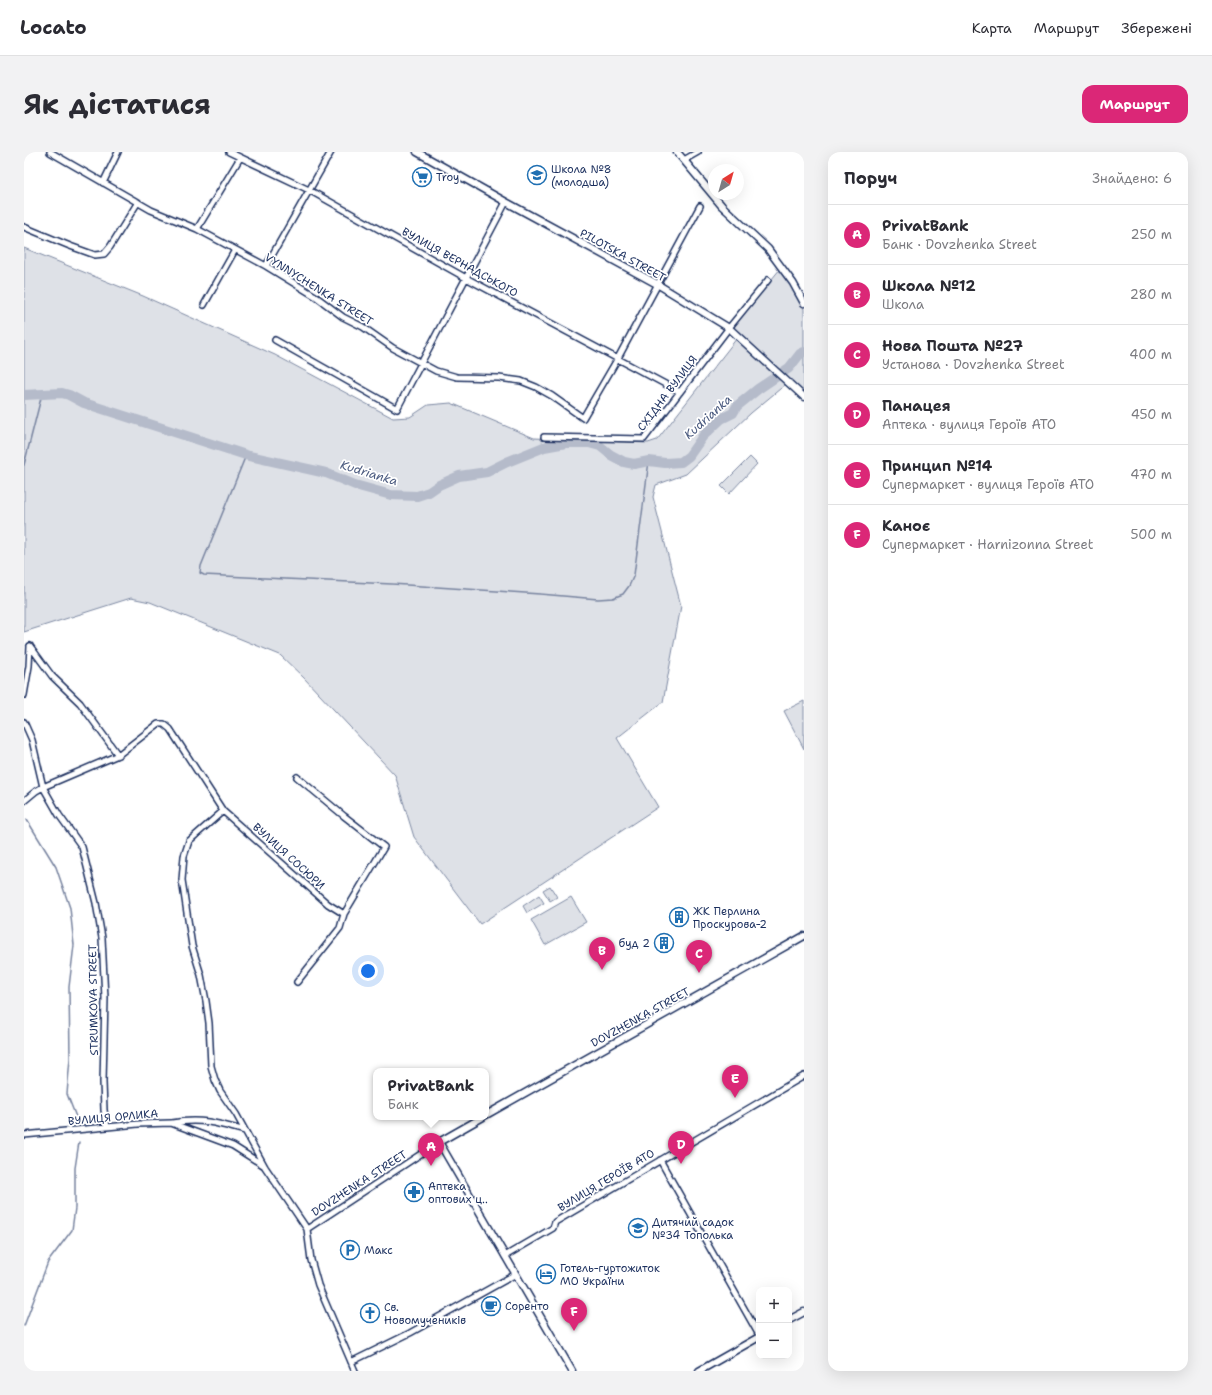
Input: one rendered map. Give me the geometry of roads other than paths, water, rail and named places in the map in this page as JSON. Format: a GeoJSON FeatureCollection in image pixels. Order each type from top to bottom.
{"type":"FeatureCollection","features":[{"type":"Feature","properties":{"kind":"street","name":"VYNNYCHENKA STREET"},"geometry":{"type":"LineString","coordinates":[[50,152],[151,210],[198,230],[266,266],[315,296],[343,317],[363,327],[393,348],[446,375],[457,377],[499,378],[521,381],[536,387],[583,418],[618,358]]}},
{"type":"Feature","properties":{"kind":"street"},"geometry":{"type":"LineString","coordinates":[[103,183],[118,152]]}},
{"type":"Feature","properties":{"kind":"street","name":"ВУЛИЦЯ ВЕРНАДСЬКОГО"},"geometry":{"type":"LineString","coordinates":[[229,152],[309,190],[466,278],[680,392]]}},
{"type":"Feature","properties":{"kind":"street"},"geometry":{"type":"LineString","coordinates":[[266,266],[331,152]]}},
{"type":"Feature","properties":{"kind":"street","name":"PILOTSKA STREET"},"geometry":{"type":"LineString","coordinates":[[417,152],[657,284],[729,328],[804,398]]}},
{"type":"Feature","properties":{"kind":"street"},"geometry":{"type":"LineString","coordinates":[[677,152],[722,206],[768,249],[793,283],[804,303]]}},
{"type":"Feature","properties":{"kind":"street"},"geometry":{"type":"LineString","coordinates":[[684,160],[698,152]]}},
{"type":"Feature","properties":{"kind":"street"},"geometry":{"type":"LineString","coordinates":[[198,230],[240,158]]}},
{"type":"Feature","properties":{"kind":"street"},"geometry":{"type":"LineString","coordinates":[[24,227],[95,255],[104,254],[138,202]]}},
{"type":"Feature","properties":{"kind":"street"},"geometry":{"type":"LineString","coordinates":[[275,340],[397,409],[506,202]]}},
{"type":"Feature","properties":{"kind":"street"},"geometry":{"type":"LineString","coordinates":[[618,358],[700,206]]}},
{"type":"Feature","properties":{"kind":"street"},"geometry":{"type":"LineString","coordinates":[[204,305],[235,250]]}},
{"type":"Feature","properties":{"kind":"street","name":"СХІДНА ВУЛИЦЯ"},"geometry":{"type":"LineString","coordinates":[[544,437],[644,439],[729,328],[768,280]]}},
{"type":"Feature","properties":{"kind":"street"},"geometry":{"type":"LineString","coordinates":[[24,695],[29,666],[30,646],[52,676],[80,703],[118,755],[43,787],[24,801]]}},
{"type":"Feature","properties":{"kind":"street","name":"STRUMKOVA STREET"},"geometry":{"type":"LineString","coordinates":[[24,722],[32,740],[43,787],[59,815],[82,847],[96,903],[102,938],[105,998],[103,1082],[104,1110],[107,1127]]}},
{"type":"Feature","properties":{"kind":"street","name":"ВУЛИЦЯ СОСЮРИ"},"geometry":{"type":"LineString","coordinates":[[118,755],[158,724],[164,724],[170,729],[223,811],[328,904],[344,914]]}},
{"type":"Feature","properties":{"kind":"street"},"geometry":{"type":"LineString","coordinates":[[297,777],[384,848],[344,914],[340,928],[297,982]]}},
{"type":"Feature","properties":{"kind":"street"},"geometry":{"type":"LineString","coordinates":[[223,811],[189,841],[184,856],[182,880],[192,946],[201,974],[208,1016],[211,1066],[220,1091],[236,1114],[265,1167],[307,1229],[311,1260],[318,1285],[355,1371]]}},
{"type":"Feature","properties":{"kind":"street","name":"DOVZHENKA STREET"},"geometry":{"type":"LineString","coordinates":[[489,1113],[803,938]]}},
{"type":"Feature","properties":{"kind":"street","name":"ВУЛИЦЯ ГЕРОЇВ АТО"},"geometry":{"type":"LineString","coordinates":[[505,1256],[553,1228],[555,1222],[804,1076]]}},
{"type":"Feature","properties":{"kind":"street"},"geometry":{"type":"LineString","coordinates":[[171,1123],[202,1120],[245,1131]]}},
{"type":"Feature","properties":{"kind":"street","name":"DOVZHENKA STREET"},"geometry":{"type":"LineString","coordinates":[[307,1229],[439,1142],[478,1120]]}},
{"type":"Feature","properties":{"kind":"street","name":"ВУЛИЦЯ ОРЛИКА"},"geometry":{"type":"LineString","coordinates":[[24,1135],[145,1123],[171,1123],[233,1146],[265,1167]]}},
{"type":"Feature","properties":{"kind":"street"},"geometry":{"type":"LineString","coordinates":[[439,1142],[572,1371]]}},
{"type":"Feature","properties":{"kind":"street"},"geometry":{"type":"LineString","coordinates":[[660,1160],[756,1331]]}},
{"type":"Feature","properties":{"kind":"street"},"geometry":{"type":"LineString","coordinates":[[351,1362],[410,1333],[516,1274]]}},
{"type":"Feature","properties":{"kind":"street"},"geometry":{"type":"LineString","coordinates":[[792,1318],[804,1312]]}},
{"type":"Feature","properties":{"kind":"street"},"geometry":{"type":"LineString","coordinates":[[699,1371],[756,1338]]}},
{"type":"Feature","properties":{"kind":"waterway","name":"Kudrianka"},"geometry":{"type":"LineString","coordinates":[[24,395],[62,393],[84,403],[249,456],[326,473],[355,485],[391,495],[417,496],[429,492],[439,485],[459,476],[487,472],[544,447],[566,443],[589,443],[600,446],[611,455],[624,462],[634,464],[649,461],[665,463],[681,462],[689,456],[703,436],[721,419],[733,413],[737,406],[758,389],[789,368],[800,354],[804,352]]}},
{"type":"Feature","properties":{"kind":"waterway"},"geometry":{"type":"LineString","coordinates":[[24,465],[42,394]]}},
{"type":"Feature","properties":{"kind":"waterway"},"geometry":{"type":"LineString","coordinates":[[246,455],[201,566],[200,573],[204,575],[392,584],[598,599],[613,598],[623,594],[634,575],[649,461]]}},
{"type":"Feature","properties":{"kind":"waterway"},"geometry":{"type":"LineString","coordinates":[[27,820],[56,867],[70,908],[74,945],[69,987],[70,1058],[67,1094],[76,1117]]}},
{"type":"Feature","properties":{"kind":"waterway"},"geometry":{"type":"LineString","coordinates":[[24,1326],[48,1262],[72,1230],[75,1208],[75,1168],[79,1142]]}},
{"type":"Feature","properties":{"kind":"place","name":"Школа №8 (молодша)"},"geometry":{"type":"Point","coordinates":[537,175]}},
{"type":"Feature","properties":{"kind":"place","name":"Troy"},"geometry":{"type":"Point","coordinates":[422,177]}},
{"type":"Feature","properties":{"kind":"place","name":"ЖК Перлина Проскурова-2"},"geometry":{"type":"Point","coordinates":[679,917]}},
{"type":"Feature","properties":{"kind":"place","name":"буд 2"},"geometry":{"type":"Point","coordinates":[664,943]}},
{"type":"Feature","properties":{"kind":"place","name":"Школа №12"},"geometry":{"type":"Point","coordinates":[602,970]}},
{"type":"Feature","properties":{"kind":"place","name":"Нова Пошта №27"},"geometry":{"type":"Point","coordinates":[699,973]}},
{"type":"Feature","properties":{"kind":"place","name":"Принцип №14"},"geometry":{"type":"Point","coordinates":[735,1098]}},
{"type":"Feature","properties":{"kind":"place","name":"Панацея"},"geometry":{"type":"Point","coordinates":[681,1164]}},
{"type":"Feature","properties":{"kind":"place","name":"PrivatBank"},"geometry":{"type":"Point","coordinates":[431,1166]}},
{"type":"Feature","properties":{"kind":"place","name":"Аптека оптових ц‥"},"geometry":{"type":"Point","coordinates":[414,1192]}},
{"type":"Feature","properties":{"kind":"place","name":"Дитячий садок №34 Тополька"},"geometry":{"type":"Point","coordinates":[638,1228]}},
{"type":"Feature","properties":{"kind":"place","name":"Макс"},"geometry":{"type":"Point","coordinates":[350,1250]}},
{"type":"Feature","properties":{"kind":"place","name":"Готель-гуртожиток МО України"},"geometry":{"type":"Point","coordinates":[546,1274]}},
{"type":"Feature","properties":{"kind":"place","name":"Соренто"},"geometry":{"type":"Point","coordinates":[491,1306]}},
{"type":"Feature","properties":{"kind":"place","name":"Св. Новомучеників"},"geometry":{"type":"Point","coordinates":[370,1313]}},
{"type":"Feature","properties":{"kind":"place","name":"Каноє"},"geometry":{"type":"Point","coordinates":[574,1331]}}]}
